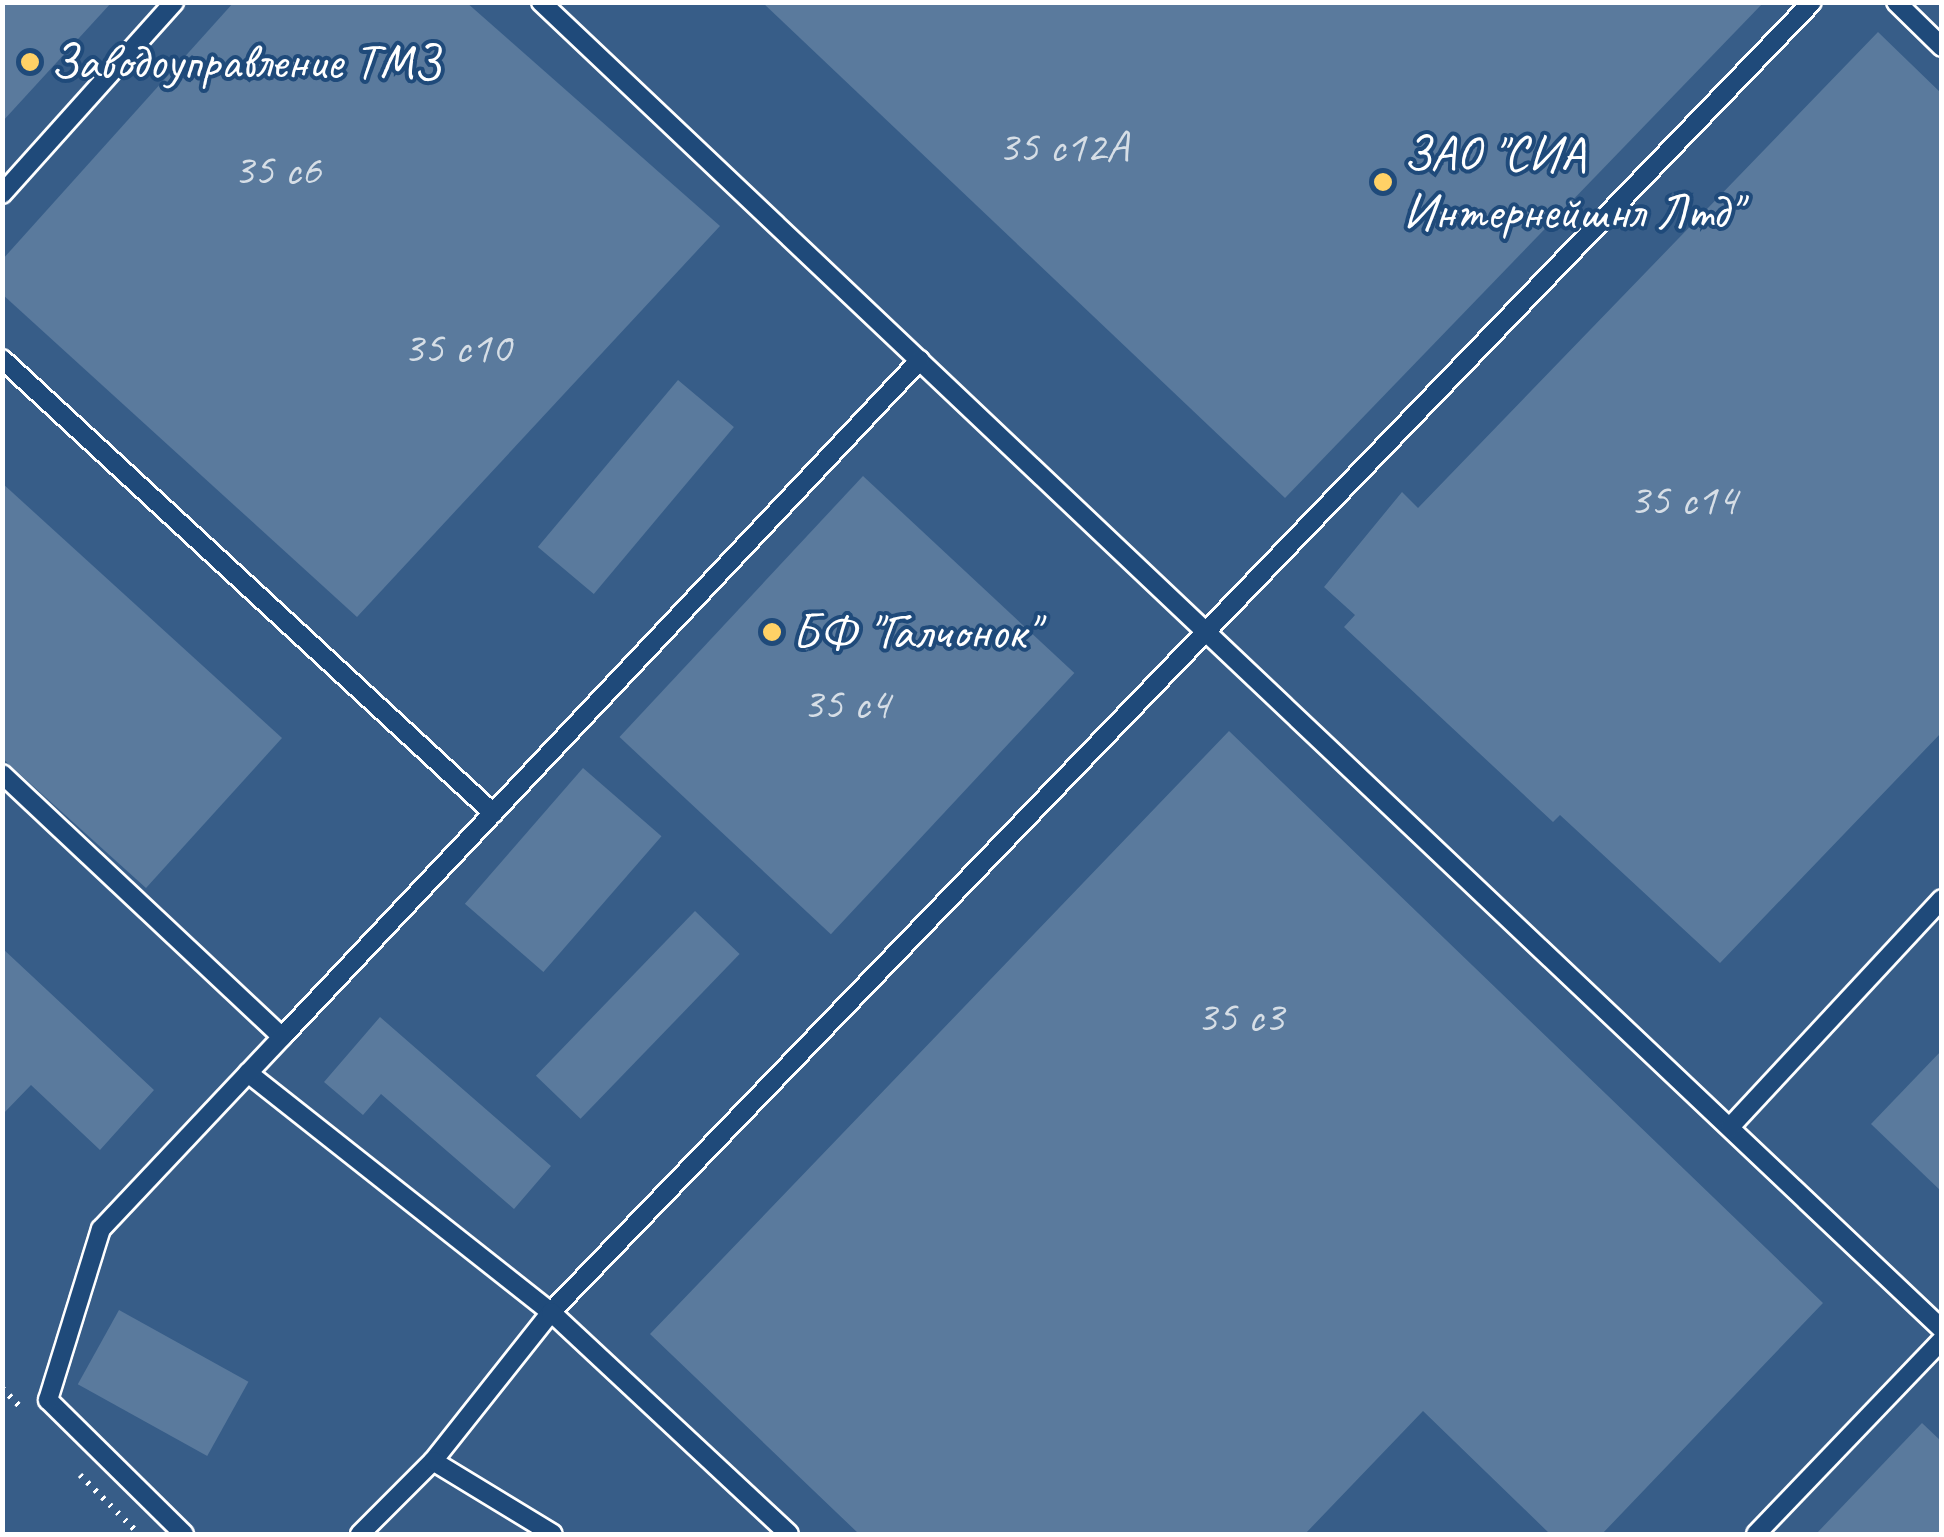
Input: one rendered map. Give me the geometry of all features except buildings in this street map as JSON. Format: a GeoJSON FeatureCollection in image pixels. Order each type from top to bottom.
{"type":"FeatureCollection","features":[{"type":"Feature","properties":{"kind":"lane"},"geometry":{"type":"LineString","coordinates":[[2,194],[174,2]]}},
{"type":"Feature","properties":{"kind":"lane"},"geometry":{"type":"LineString","coordinates":[[541,2],[1202,633],[1942,1330]]}},
{"type":"Feature","properties":{"kind":"lane"},"geometry":{"type":"LineString","coordinates":[[360,1534],[433,1461],[551,1312],[1812,2]]}},
{"type":"Feature","properties":{"kind":"lane"},"geometry":{"type":"LineString","coordinates":[[1896,2],[1942,47]]}},
{"type":"Feature","properties":{"kind":"lane"},"geometry":{"type":"LineString","coordinates":[[2,359],[493,813]]}},
{"type":"Feature","properties":{"kind":"lane"},"geometry":{"type":"LineString","coordinates":[[184,1534],[48,1400],[100,1229],[920,360]]}},
{"type":"Feature","properties":{"kind":"lane"},"geometry":{"type":"LineString","coordinates":[[2,774],[282,1037]]}},
{"type":"Feature","properties":{"kind":"lane"},"geometry":{"type":"LineString","coordinates":[[1730,1127],[1942,898]]}},
{"type":"Feature","properties":{"kind":"lane"},"geometry":{"type":"LineString","coordinates":[[248,1074],[551,1312],[789,1534]]}},
{"type":"Feature","properties":{"kind":"lane"},"geometry":{"type":"LineString","coordinates":[[1756,1534],[1942,1340]]}},
{"type":"Feature","properties":{"kind":"lane"},"geometry":{"type":"LineString","coordinates":[[433,1461],[553,1534]]}},
{"type":"Feature","properties":{"kind":"shaded area"},"geometry":{"type":"Polygon","coordinates":[[[3,3],[1941,3],[1941,1534],[3,1534],[3,3]]]}},
{"type":"Feature","properties":{"kind":"place","name":"Заводоуправление ТМЗ"},"geometry":{"type":"Point","coordinates":[30,62]}},
{"type":"Feature","properties":{"kind":"place","name":"ЗАО \"СИА Интернейшнл Лтд\""},"geometry":{"type":"Point","coordinates":[1383,182]}},
{"type":"Feature","properties":{"kind":"place","name":"БФ \"Галчонок\""},"geometry":{"type":"Point","coordinates":[772,632]}}]}
